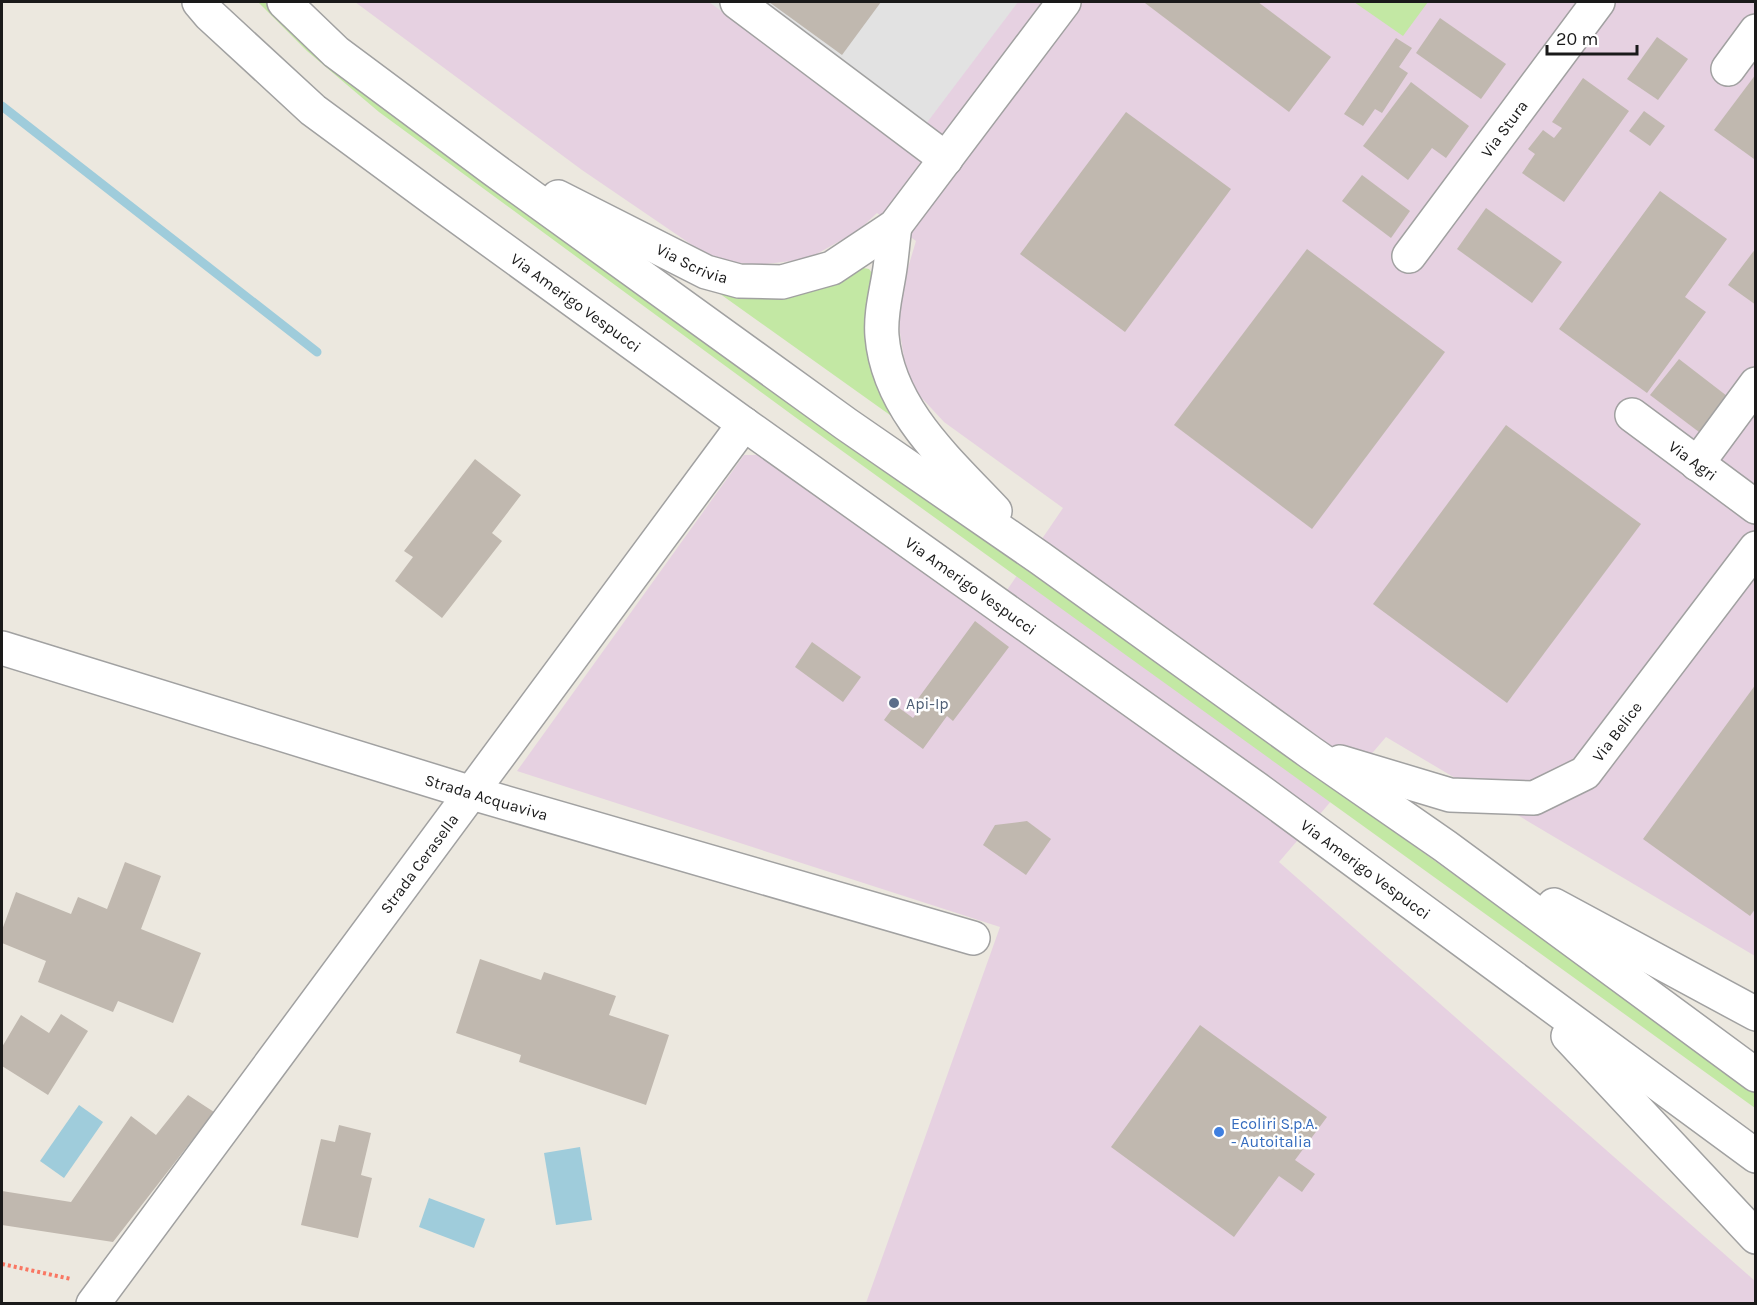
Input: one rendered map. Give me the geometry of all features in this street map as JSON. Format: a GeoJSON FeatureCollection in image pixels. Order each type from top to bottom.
{"type":"FeatureCollection","features":[{"type":"Feature","properties":{"kind":"street","name":"Via Amerigo Vespucci"},"geometry":{"type":"LineString","coordinates":[[199,2],[210,15],[313,110],[744,424],[1257,789],[1755,1156]]}},
{"type":"Feature","properties":{"kind":"street"},"geometry":{"type":"LineString","coordinates":[[284,2],[336,52],[493,169],[846,424],[1040,558],[1311,753],[1445,846],[1755,1075]]}},
{"type":"Feature","properties":{"kind":"street"},"geometry":{"type":"LineString","coordinates":[[737,2],[946,159]]}},
{"type":"Feature","properties":{"kind":"street","name":"Via Scrivia"},"geometry":{"type":"LineString","coordinates":[[493,169],[586,210],[706,272],[739,281],[782,282],[832,268],[895,226],[1064,2]]}},
{"type":"Feature","properties":{"kind":"street","name":"Via Stura"},"geometry":{"type":"LineString","coordinates":[[1409,256],[1598,2]]}},
{"type":"Feature","properties":{"kind":"street"},"geometry":{"type":"LineString","coordinates":[[1728,69],[1755,31]]}},
{"type":"Feature","properties":{"kind":"street"},"geometry":{"type":"LineString","coordinates":[[895,226],[884,299],[882,336],[889,376],[908,412],[929,438],[1040,558]]}},
{"type":"Feature","properties":{"kind":"street"},"geometry":{"type":"LineString","coordinates":[[1697,464],[1755,384]]}},
{"type":"Feature","properties":{"kind":"street","name":"Via Agri"},"geometry":{"type":"LineString","coordinates":[[1632,415],[1755,507]]}},
{"type":"Feature","properties":{"kind":"street","name":"Strada Cerasella"},"geometry":{"type":"LineString","coordinates":[[99,1295],[744,424]]}},
{"type":"Feature","properties":{"kind":"street","name":"Via Belice"},"geometry":{"type":"LineString","coordinates":[[1311,753],[1450,795],[1534,798],[1585,773],[1755,548]]}},
{"type":"Feature","properties":{"kind":"street","name":"Strada Acquaviva"},"geometry":{"type":"LineString","coordinates":[[2,648],[472,793],[973,938]]}},
{"type":"Feature","properties":{"kind":"street"},"geometry":{"type":"LineString","coordinates":[[1445,846],[1755,1014]]}},
{"type":"Feature","properties":{"kind":"street"},"geometry":{"type":"LineString","coordinates":[[1509,974],[1755,1237]]}},
{"type":"Feature","properties":{"kind":"path"},"geometry":{"type":"LineString","coordinates":[[2,1264],[99,1295]]}},
{"type":"Feature","properties":{"kind":"shaded area"},"geometry":{"type":"Polygon","coordinates":[[[355,2],[1755,2],[1755,956],[1386,737],[1279,862],[1755,1281],[1755,1303],[866,1303],[1000,927],[517,771],[744,455],[760,455],[990,615],[1063,508],[944,422],[919,395],[906,371],[898,301],[916,241],[877,213],[859,230],[808,259],[758,265],[714,260],[582,170],[355,2]]]}},
{"type":"Feature","properties":{"kind":"shaded area"},"geometry":{"type":"Polygon","coordinates":[[[709,2],[1018,2],[907,149],[709,2]]]}},
{"type":"Feature","properties":{"kind":"green space"},"geometry":{"type":"Polygon","coordinates":[[[258,2],[275,2],[1306,768],[1755,1092],[1755,1108],[795,417],[379,112],[307,51],[258,2]]]}},
{"type":"Feature","properties":{"kind":"green space"},"geometry":{"type":"Polygon","coordinates":[[[1354,2],[1428,2],[1403,36],[1354,2]]]}},
{"type":"Feature","properties":{"kind":"green space"},"geometry":{"type":"Polygon","coordinates":[[[858,267],[869,269],[872,273],[869,293],[911,430],[702,281],[858,267]]]}},
{"type":"Feature","properties":{"kind":"water"},"geometry":{"type":"Polygon","coordinates":[[[79,1105],[103,1122],[64,1178],[40,1161],[79,1105]]]}},
{"type":"Feature","properties":{"kind":"water"},"geometry":{"type":"Polygon","coordinates":[[[580,1147],[592,1220],[556,1225],[544,1153],[580,1147]]]}},
{"type":"Feature","properties":{"kind":"water"},"geometry":{"type":"Polygon","coordinates":[[[429,1198],[485,1219],[474,1248],[419,1227],[429,1198]]]}},
{"type":"Feature","properties":{"kind":"building"},"geometry":{"type":"Polygon","coordinates":[[[769,2],[881,2],[842,55],[769,2]]]}},
{"type":"Feature","properties":{"kind":"building"},"geometry":{"type":"Polygon","coordinates":[[[1146,2],[1258,2],[1331,57],[1289,112],[1146,2]]]}},
{"type":"Feature","properties":{"kind":"building"},"geometry":{"type":"Polygon","coordinates":[[[1440,18],[1506,64],[1481,99],[1416,53],[1440,18]]]}},
{"type":"Feature","properties":{"kind":"building"},"geometry":{"type":"Polygon","coordinates":[[[1657,37],[1688,59],[1658,100],[1627,79],[1657,37]]]}},
{"type":"Feature","properties":{"kind":"building"},"geometry":{"type":"Polygon","coordinates":[[[1396,38],[1412,48],[1399,67],[1408,73],[1382,113],[1375,109],[1363,126],[1344,114],[1396,38]]]}},
{"type":"Feature","properties":{"kind":"building"},"geometry":{"type":"Polygon","coordinates":[[[1756,74],[1756,157],[1754,159],[1714,130],[1756,74]]]}},
{"type":"Feature","properties":{"kind":"building"},"geometry":{"type":"Polygon","coordinates":[[[1583,78],[1629,111],[1564,202],[1522,173],[1535,154],[1528,149],[1543,130],[1554,138],[1562,128],[1552,122],[1583,78]]]}},
{"type":"Feature","properties":{"kind":"building"},"geometry":{"type":"Polygon","coordinates":[[[1411,82],[1469,126],[1446,158],[1432,148],[1408,180],[1363,146],[1411,82]]]}},
{"type":"Feature","properties":{"kind":"building"},"geometry":{"type":"Polygon","coordinates":[[[1644,111],[1665,126],[1650,146],[1629,131],[1644,111]]]}},
{"type":"Feature","properties":{"kind":"building"},"geometry":{"type":"Polygon","coordinates":[[[1126,112],[1231,189],[1125,332],[1020,254],[1126,112]]]}},
{"type":"Feature","properties":{"kind":"building"},"geometry":{"type":"Polygon","coordinates":[[[1362,175],[1410,211],[1391,238],[1342,201],[1362,175]]]}},
{"type":"Feature","properties":{"kind":"building"},"geometry":{"type":"Polygon","coordinates":[[[1660,191],[1727,239],[1685,297],[1706,312],[1647,393],[1559,329],[1660,191]]]}},
{"type":"Feature","properties":{"kind":"building"},"geometry":{"type":"Polygon","coordinates":[[[1486,208],[1562,262],[1532,303],[1457,249],[1486,208]]]}},
{"type":"Feature","properties":{"kind":"building"},"geometry":{"type":"Polygon","coordinates":[[[1756,248],[1756,305],[1728,285],[1756,248]]]}},
{"type":"Feature","properties":{"kind":"building"},"geometry":{"type":"Polygon","coordinates":[[[1307,249],[1445,352],[1312,529],[1174,425],[1307,249]]]}},
{"type":"Feature","properties":{"kind":"building"},"geometry":{"type":"Polygon","coordinates":[[[1679,359],[1727,396],[1699,432],[1650,395],[1679,359]]]}},
{"type":"Feature","properties":{"kind":"building"},"geometry":{"type":"Polygon","coordinates":[[[1506,425],[1641,524],[1507,703],[1373,604],[1506,425]]]}},
{"type":"Feature","properties":{"kind":"building"},"geometry":{"type":"Polygon","coordinates":[[[475,459],[521,495],[492,533],[502,541],[442,618],[395,581],[413,557],[404,551],[475,459]]]}},
{"type":"Feature","properties":{"kind":"building"},"geometry":{"type":"Polygon","coordinates":[[[975,621],[1009,647],[953,721],[947,716],[923,749],[884,720],[895,705],[913,718],[923,705],[917,700],[975,621]]]}},
{"type":"Feature","properties":{"kind":"building"},"geometry":{"type":"Polygon","coordinates":[[[812,642],[861,677],[843,702],[795,667],[812,642]]]}},
{"type":"Feature","properties":{"kind":"building"},"geometry":{"type":"Polygon","coordinates":[[[1756,684],[1756,908],[1750,916],[1643,839],[1756,684]]]}},
{"type":"Feature","properties":{"kind":"building"},"geometry":{"type":"Polygon","coordinates":[[[1027,821],[1051,839],[1026,875],[983,845],[995,825],[1027,821]]]}},
{"type":"Feature","properties":{"kind":"building"},"geometry":{"type":"Polygon","coordinates":[[[125,862],[161,876],[141,929],[201,953],[173,1023],[118,1001],[113,1012],[38,982],[46,961],[2,943],[2,930],[16,892],[71,914],[78,897],[107,909],[125,862]]]}},
{"type":"Feature","properties":{"kind":"building"},"geometry":{"type":"Polygon","coordinates":[[[480,959],[541,980],[544,972],[616,996],[609,1015],[669,1035],[646,1105],[519,1062],[521,1055],[456,1033],[480,959]]]}},
{"type":"Feature","properties":{"kind":"building"},"geometry":{"type":"Polygon","coordinates":[[[61,1014],[88,1031],[48,1095],[2,1066],[2,1047],[21,1015],[49,1033],[61,1014]]]}},
{"type":"Feature","properties":{"kind":"building","name":"Ecoliri S.p.A. - Autoitalia"},"geometry":{"type":"Polygon","coordinates":[[[1200,1025],[1327,1117],[1295,1160],[1315,1174],[1302,1192],[1279,1176],[1234,1237],[1111,1147],[1200,1025]]]}},
{"type":"Feature","properties":{"kind":"building"},"geometry":{"type":"Polygon","coordinates":[[[188,1095],[214,1112],[113,1242],[2,1225],[2,1191],[71,1202],[131,1116],[156,1135],[188,1095]]]}},
{"type":"Feature","properties":{"kind":"building"},"geometry":{"type":"Polygon","coordinates":[[[339,1125],[371,1133],[361,1175],[372,1178],[358,1238],[301,1225],[321,1139],[335,1142],[339,1125]]]}},
{"type":"Feature","properties":{"kind":"waterway"},"geometry":{"type":"LineString","coordinates":[[2,106],[317,352]]}},
{"type":"Feature","properties":{"kind":"place","name":"Api-Ip"},"geometry":{"type":"Point","coordinates":[894,703]}},
{"type":"Feature","properties":{"kind":"place","name":"Ecoliri S.p.A. - Autoitalia"},"geometry":{"type":"Point","coordinates":[1219,1132]}}]}
